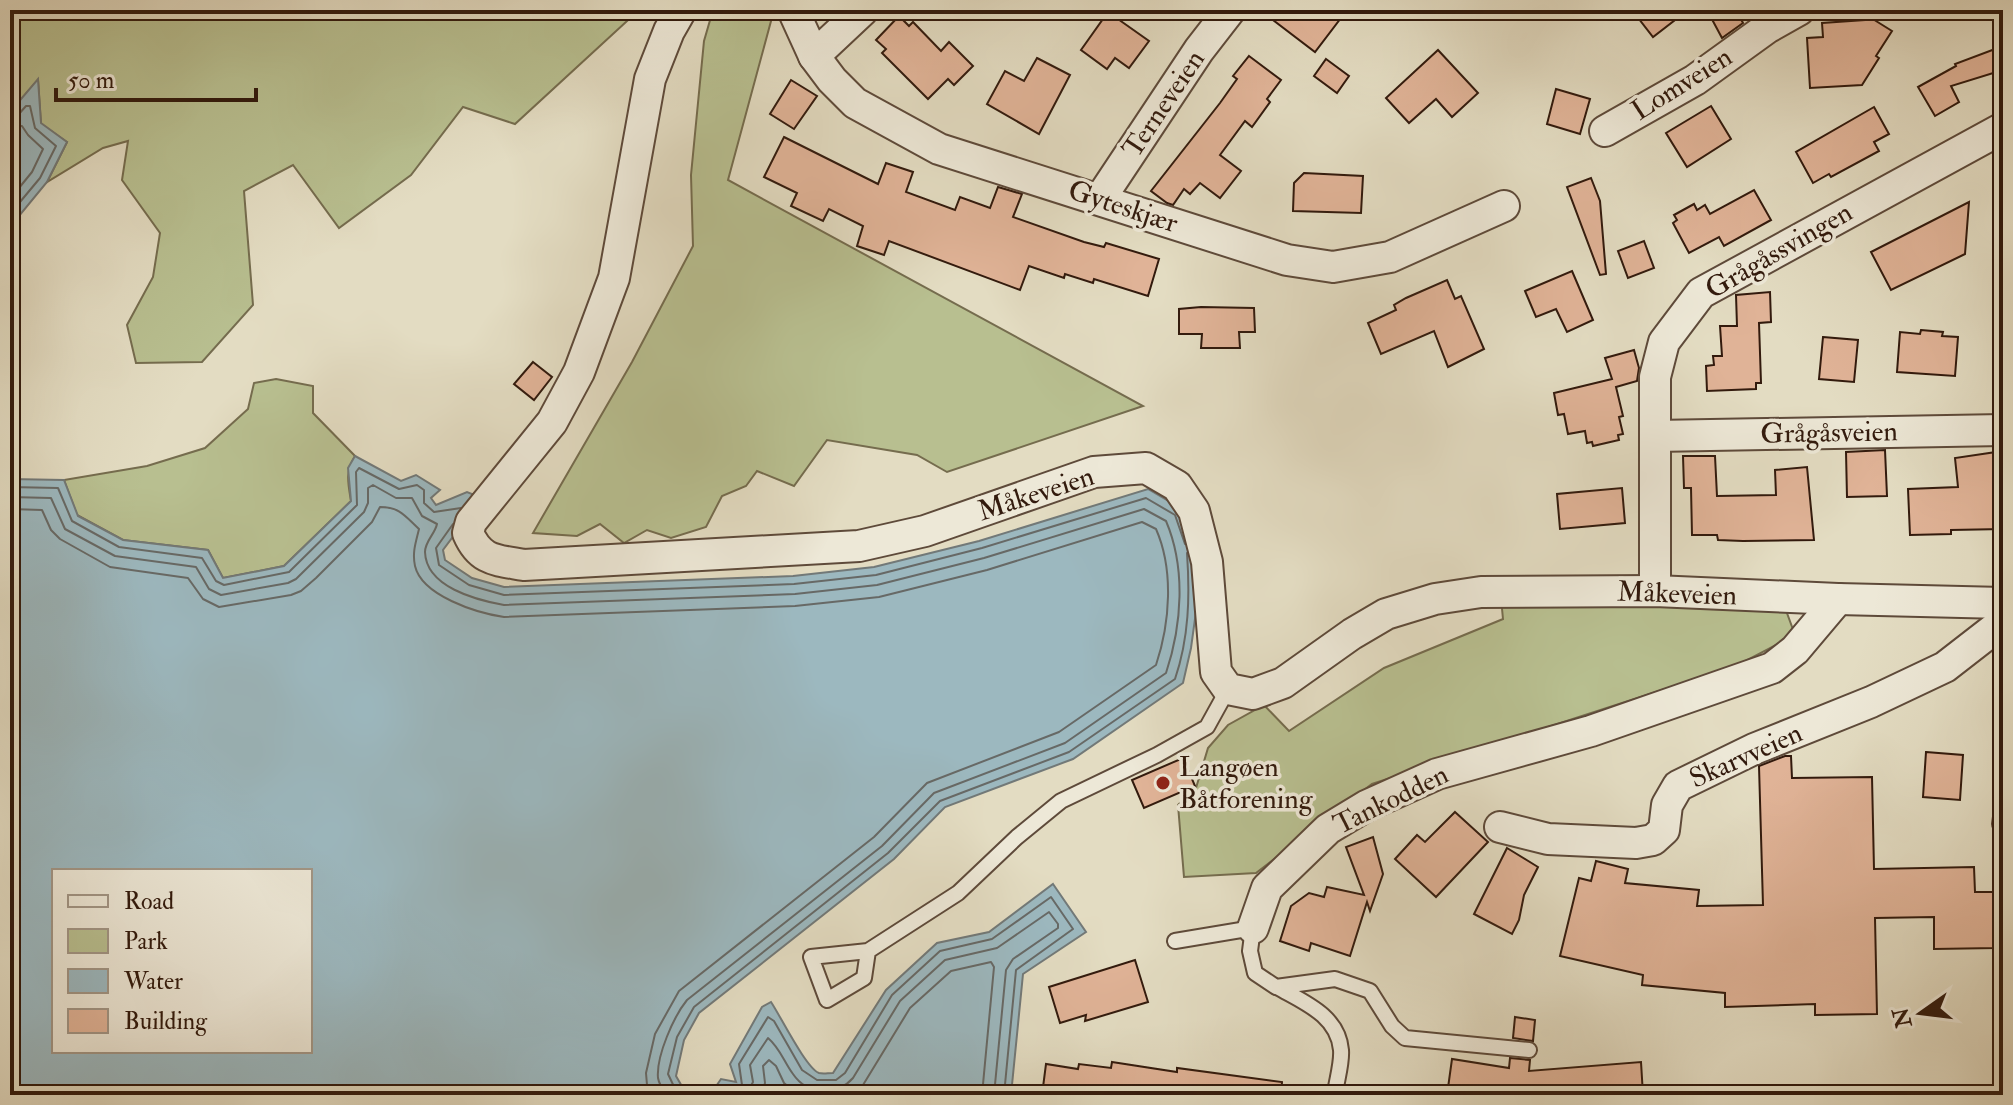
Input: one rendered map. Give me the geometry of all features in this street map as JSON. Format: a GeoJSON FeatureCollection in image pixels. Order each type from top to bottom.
{"type":"FeatureCollection","features":[{"type":"Feature","properties":{"kind":"street","name":"Måkeveien"},"geometry":{"type":"LineString","coordinates":[[681,10],[650,79],[614,278],[579,372],[552,422],[471,522],[468,533],[474,549],[491,559],[524,565],[859,546],[925,531],[1094,472],[1146,468],[1177,486],[1194,511],[1207,562],[1216,672],[1228,689],[1253,694],[1283,683],[1386,614],[1435,599],[1481,592],[1655,591],[2003,603]]}},
{"type":"Feature","properties":{"kind":"street","name":"Gyteskjær"},"geometry":{"type":"LineString","coordinates":[[793,10],[814,56],[855,103],[939,149],[1287,260],[1333,267],[1390,257],[1504,206]]}},
{"type":"Feature","properties":{"kind":"street"},"geometry":{"type":"LineString","coordinates":[[814,56],[863,10]]}},
{"type":"Feature","properties":{"kind":"street","name":"Terneveien"},"geometry":{"type":"LineString","coordinates":[[1100,199],[1199,50],[1230,10]]}},
{"type":"Feature","properties":{"kind":"street","name":"Lomveien"},"geometry":{"type":"LineString","coordinates":[[1605,131],[1695,80],[1767,28],[1799,10]]}},
{"type":"Feature","properties":{"kind":"street","name":"Grågåssvingen"},"geometry":{"type":"LineString","coordinates":[[1655,591],[1655,377],[1664,342],[1701,293],[2003,128]]}},
{"type":"Feature","properties":{"kind":"street","name":"Grågåsveien"},"geometry":{"type":"LineString","coordinates":[[1655,436],[2003,430]]}},
{"type":"Feature","properties":{"kind":"street","name":"Tankodden"},"geometry":{"type":"LineString","coordinates":[[1253,928],[1267,888],[1328,829],[1366,806],[1437,774],[1591,731],[1772,668],[1795,650],[1838,599]]}},
{"type":"Feature","properties":{"kind":"street","name":"Skarvveien"},"geometry":{"type":"LineString","coordinates":[[1500,827],[1548,839],[1636,843],[1653,840],[1664,830],[1667,805],[1678,786],[1754,749],[1871,702],[1945,667],[2003,622]]}},
{"type":"Feature","properties":{"kind":"lane"},"geometry":{"type":"LineString","coordinates":[[868,951],[958,893],[1017,837],[1061,801],[1207,727],[1228,689]]}},
{"type":"Feature","properties":{"kind":"lane"},"geometry":{"type":"LineString","coordinates":[[2000,824],[2003,803]]}},
{"type":"Feature","properties":{"kind":"lane"},"geometry":{"type":"LineString","coordinates":[[1175,941],[1253,928]]}},
{"type":"Feature","properties":{"kind":"lane","name":"Tankodden"},"geometry":{"type":"LineString","coordinates":[[1253,928],[1250,951],[1255,973],[1276,987]]}},
{"type":"Feature","properties":{"kind":"lane"},"geometry":{"type":"LineString","coordinates":[[1276,987],[1335,979],[1370,991],[1392,1026],[1405,1038],[1529,1050]]}},
{"type":"Feature","properties":{"kind":"lane"},"geometry":{"type":"LineString","coordinates":[[1276,987],[1320,1012],[1334,1025],[1341,1050],[1336,1087]]}},
{"type":"Feature","properties":{"kind":"green space"},"geometry":{"type":"Polygon","coordinates":[[[27,10],[639,10],[515,124],[463,107],[411,175],[339,228],[293,165],[244,191],[253,305],[202,362],[136,363],[127,325],[153,277],[160,233],[122,180],[128,141],[103,148],[47,182],[67,142],[41,124],[38,80],[10,112],[10,16],[27,10]]]}},
{"type":"Feature","properties":{"kind":"green space"},"geometry":{"type":"Polygon","coordinates":[[[713,10],[774,10],[728,180],[1143,406],[947,472],[917,455],[827,440],[794,486],[757,471],[746,486],[722,496],[706,527],[671,538],[647,530],[624,543],[600,524],[577,536],[533,533],[632,362],[693,246],[691,175],[704,41],[713,10]]]}},
{"type":"Feature","properties":{"kind":"green space"},"geometry":{"type":"Polygon","coordinates":[[[276,379],[313,386],[313,413],[355,456],[348,483],[351,501],[284,566],[223,578],[208,550],[123,540],[77,515],[64,480],[147,466],[205,448],[248,409],[254,383],[276,379]]]}},
{"type":"Feature","properties":{"kind":"green space"},"geometry":{"type":"Polygon","coordinates":[[[1501,598],[1784,605],[1795,635],[1736,666],[1372,784],[1256,873],[1184,877],[1178,805],[1196,788],[1208,748],[1228,725],[1264,705],[1289,731],[1384,668],[1503,619],[1501,598]]]}},
{"type":"Feature","properties":{"kind":"water"},"geometry":{"type":"Polygon","coordinates":[[[38,79],[41,123],[67,142],[47,182],[10,227],[10,112],[38,79]]]}},
{"type":"Feature","properties":{"kind":"water"},"geometry":{"type":"Polygon","coordinates":[[[355,456],[401,481],[416,475],[440,490],[431,498],[436,505],[467,492],[482,498],[443,550],[445,560],[472,578],[504,587],[793,576],[874,567],[979,541],[1148,489],[1182,509],[1198,597],[1191,648],[1183,683],[1073,759],[945,807],[894,859],[699,1013],[684,1040],[676,1076],[687,1095],[10,1095],[10,479],[64,480],[78,516],[123,540],[208,550],[223,578],[284,566],[351,501],[348,468],[355,456]]]}},
{"type":"Feature","properties":{"kind":"water"},"geometry":{"type":"Polygon","coordinates":[[[1053,884],[1086,932],[1023,974],[1011,1095],[710,1095],[721,1079],[736,1082],[730,1064],[762,1007],[771,1002],[814,1069],[819,1073],[833,1073],[886,990],[937,943],[989,932],[1053,884]]]}},
{"type":"Feature","properties":{"kind":"building"},"geometry":{"type":"Polygon","coordinates":[[[1260,10],[1347,10],[1315,52],[1260,10]]]}},
{"type":"Feature","properties":{"kind":"building"},"geometry":{"type":"Polygon","coordinates":[[[1632,10],[1688,10],[1653,37],[1632,10]]]}},
{"type":"Feature","properties":{"kind":"building"},"geometry":{"type":"Polygon","coordinates":[[[1707,10],[1736,10],[1743,23],[1722,38],[1707,10]]]}},
{"type":"Feature","properties":{"kind":"building"},"geometry":{"type":"Polygon","coordinates":[[[1108,12],[1149,41],[1129,68],[1115,58],[1107,69],[1081,50],[1108,12]]]}},
{"type":"Feature","properties":{"kind":"building"},"geometry":{"type":"Polygon","coordinates":[[[899,16],[909,26],[913,22],[941,51],[949,42],[973,66],[954,85],[948,79],[928,99],[882,53],[886,49],[876,40],[899,16]]]}},
{"type":"Feature","properties":{"kind":"building"},"geometry":{"type":"Polygon","coordinates":[[[1868,16],[1892,31],[1862,85],[1810,88],[1807,38],[1823,37],[1822,23],[1865,20],[1868,16]]]}},
{"type":"Feature","properties":{"kind":"building"},"geometry":{"type":"Polygon","coordinates":[[[2003,46],[2003,70],[1951,86],[1959,102],[1935,116],[1918,87],[1955,64],[2003,46]]]}},
{"type":"Feature","properties":{"kind":"building"},"geometry":{"type":"Polygon","coordinates":[[[1438,50],[1478,93],[1452,117],[1436,99],[1409,123],[1386,98],[1438,50]]]}},
{"type":"Feature","properties":{"kind":"building"},"geometry":{"type":"Polygon","coordinates":[[[1249,56],[1281,80],[1252,127],[1245,121],[1220,155],[1241,171],[1220,198],[1200,183],[1190,194],[1184,189],[1173,205],[1167,203],[1151,191],[1220,103],[1237,79],[1233,76],[1249,56]]]}},
{"type":"Feature","properties":{"kind":"building"},"geometry":{"type":"Polygon","coordinates":[[[1037,58],[1070,75],[1039,134],[987,104],[1005,71],[1024,81],[1037,58]]]}},
{"type":"Feature","properties":{"kind":"building"},"geometry":{"type":"Polygon","coordinates":[[[1326,59],[1349,76],[1337,93],[1314,76],[1326,59]]]}},
{"type":"Feature","properties":{"kind":"building"},"geometry":{"type":"Polygon","coordinates":[[[791,80],[817,96],[794,129],[770,114],[791,80]]]}},
{"type":"Feature","properties":{"kind":"building"},"geometry":{"type":"Polygon","coordinates":[[[1556,89],[1590,99],[1580,134],[1547,124],[1556,89]]]}},
{"type":"Feature","properties":{"kind":"building"},"geometry":{"type":"Polygon","coordinates":[[[1711,106],[1731,139],[1687,167],[1666,133],[1711,106]]]}},
{"type":"Feature","properties":{"kind":"building"},"geometry":{"type":"Polygon","coordinates":[[[1874,107],[1889,134],[1874,142],[1879,151],[1831,177],[1829,174],[1813,183],[1796,152],[1874,107]]]}},
{"type":"Feature","properties":{"kind":"building"},"geometry":{"type":"Polygon","coordinates":[[[784,137],[878,184],[886,163],[913,172],[906,192],[955,210],[960,197],[990,208],[998,187],[1022,194],[1013,217],[1084,242],[1104,247],[1106,243],[1159,259],[1148,296],[1094,279],[1093,283],[1065,274],[1064,278],[1029,266],[1020,290],[889,241],[884,255],[857,246],[863,226],[829,209],[823,221],[791,206],[797,193],[764,177],[784,137]]]}},
{"type":"Feature","properties":{"kind":"building"},"geometry":{"type":"Polygon","coordinates":[[[1304,173],[1363,176],[1361,213],[1293,211],[1294,183],[1304,173]]]}},
{"type":"Feature","properties":{"kind":"building"},"geometry":{"type":"Polygon","coordinates":[[[1591,178],[1600,201],[1606,274],[1600,275],[1567,187],[1591,178]]]}},
{"type":"Feature","properties":{"kind":"building"},"geometry":{"type":"Polygon","coordinates":[[[1754,190],[1771,220],[1724,246],[1719,237],[1689,253],[1673,223],[1677,220],[1674,215],[1694,204],[1697,210],[1705,205],[1710,214],[1754,190]]]}},
{"type":"Feature","properties":{"kind":"building"},"geometry":{"type":"Polygon","coordinates":[[[1969,202],[1965,254],[1891,290],[1871,252],[1969,202]]]}},
{"type":"Feature","properties":{"kind":"building"},"geometry":{"type":"Polygon","coordinates":[[[1644,241],[1654,268],[1628,278],[1618,251],[1644,241]]]}},
{"type":"Feature","properties":{"kind":"building"},"geometry":{"type":"Polygon","coordinates":[[[1572,271],[1593,320],[1567,332],[1556,309],[1536,317],[1525,291],[1572,271]]]}},
{"type":"Feature","properties":{"kind":"building"},"geometry":{"type":"Polygon","coordinates":[[[1447,280],[1455,299],[1461,296],[1484,349],[1448,367],[1434,331],[1381,354],[1368,323],[1396,310],[1394,305],[1406,298],[1447,280]]]}},
{"type":"Feature","properties":{"kind":"building"},"geometry":{"type":"Polygon","coordinates":[[[1770,292],[1771,322],[1759,323],[1761,383],[1756,383],[1756,389],[1707,391],[1706,366],[1714,365],[1713,356],[1722,356],[1720,326],[1737,326],[1736,295],[1770,292]]]}},
{"type":"Feature","properties":{"kind":"building"},"geometry":{"type":"Polygon","coordinates":[[[1254,308],[1255,332],[1239,332],[1240,348],[1201,348],[1202,334],[1179,334],[1179,309],[1254,308]]]}},
{"type":"Feature","properties":{"kind":"building"},"geometry":{"type":"Polygon","coordinates":[[[1921,330],[1958,337],[1955,376],[1897,372],[1900,332],[1920,334],[1921,330]]]}},
{"type":"Feature","properties":{"kind":"building"},"geometry":{"type":"Polygon","coordinates":[[[1823,337],[1858,340],[1854,382],[1819,379],[1823,337]]]}},
{"type":"Feature","properties":{"kind":"building"},"geometry":{"type":"Polygon","coordinates":[[[1634,350],[1639,368],[1637,381],[1616,387],[1623,416],[1619,417],[1623,434],[1618,435],[1619,440],[1593,446],[1592,442],[1587,443],[1585,431],[1568,434],[1564,414],[1558,415],[1554,393],[1612,379],[1605,358],[1634,350]]]}},
{"type":"Feature","properties":{"kind":"building"},"geometry":{"type":"Polygon","coordinates":[[[533,362],[552,377],[534,400],[514,384],[533,362]]]}},
{"type":"Feature","properties":{"kind":"building"},"geometry":{"type":"Polygon","coordinates":[[[1885,450],[1887,496],[1847,497],[1846,452],[1885,450]]]}},
{"type":"Feature","properties":{"kind":"building"},"geometry":{"type":"Polygon","coordinates":[[[2003,451],[2003,529],[1910,535],[1908,489],[1958,487],[1955,458],[2003,451]]]}},
{"type":"Feature","properties":{"kind":"building"},"geometry":{"type":"Polygon","coordinates":[[[1683,456],[1715,456],[1717,496],[1776,495],[1775,470],[1807,467],[1814,540],[1718,540],[1717,535],[1692,535],[1691,488],[1684,488],[1683,456]]]}},
{"type":"Feature","properties":{"kind":"building"},"geometry":{"type":"Polygon","coordinates":[[[1622,488],[1625,523],[1560,529],[1557,494],[1622,488]]]}},
{"type":"Feature","properties":{"kind":"building"},"geometry":{"type":"Polygon","coordinates":[[[1926,752],[1963,755],[1960,800],[1923,797],[1926,752]]]}},
{"type":"Feature","properties":{"kind":"building"},"geometry":{"type":"Polygon","coordinates":[[[1791,756],[1792,778],[1872,777],[1874,869],[1974,867],[1975,892],[1995,892],[1996,948],[1934,949],[1934,917],[1875,918],[1877,1014],[1815,1015],[1815,1004],[1725,1007],[1725,993],[1642,985],[1643,975],[1560,956],[1579,878],[1591,881],[1596,861],[1628,869],[1625,883],[1699,890],[1697,906],[1763,905],[1759,766],[1791,756]]]}},
{"type":"Feature","properties":{"kind":"building","name":"Langøen Båtforening"},"geometry":{"type":"Polygon","coordinates":[[[1183,758],[1195,786],[1144,808],[1132,780],[1183,758]]]}},
{"type":"Feature","properties":{"kind":"building"},"geometry":{"type":"Polygon","coordinates":[[[1455,812],[1488,842],[1436,897],[1395,859],[1417,835],[1425,842],[1455,812]]]}},
{"type":"Feature","properties":{"kind":"building"},"geometry":{"type":"Polygon","coordinates":[[[1373,837],[1383,874],[1370,911],[1367,902],[1350,956],[1311,943],[1309,951],[1280,941],[1291,906],[1309,893],[1324,897],[1327,887],[1364,895],[1346,847],[1373,837]]]}},
{"type":"Feature","properties":{"kind":"building"},"geometry":{"type":"Polygon","coordinates":[[[1507,848],[1538,867],[1524,895],[1519,920],[1512,934],[1474,914],[1507,848]]]}},
{"type":"Feature","properties":{"kind":"building"},"geometry":{"type":"Polygon","coordinates":[[[1135,960],[1148,1002],[1085,1021],[1086,1015],[1060,1023],[1049,987],[1135,960]]]}},
{"type":"Feature","properties":{"kind":"building"},"geometry":{"type":"Polygon","coordinates":[[[1515,1017],[1535,1020],[1533,1041],[1513,1038],[1515,1017]]]}},
{"type":"Feature","properties":{"kind":"building"},"geometry":{"type":"Polygon","coordinates":[[[1510,1058],[1530,1060],[1529,1071],[1641,1062],[1643,1095],[1447,1095],[1452,1059],[1509,1068],[1510,1058]]]}},
{"type":"Feature","properties":{"kind":"building"},"geometry":{"type":"Polygon","coordinates":[[[1112,1062],[1282,1082],[1281,1095],[1042,1095],[1046,1064],[1078,1069],[1079,1064],[1111,1068],[1112,1062]]]}},
{"type":"Feature","properties":{"kind":"place","name":"Langøen Båtforening"},"geometry":{"type":"Point","coordinates":[1163,783]}}]}
